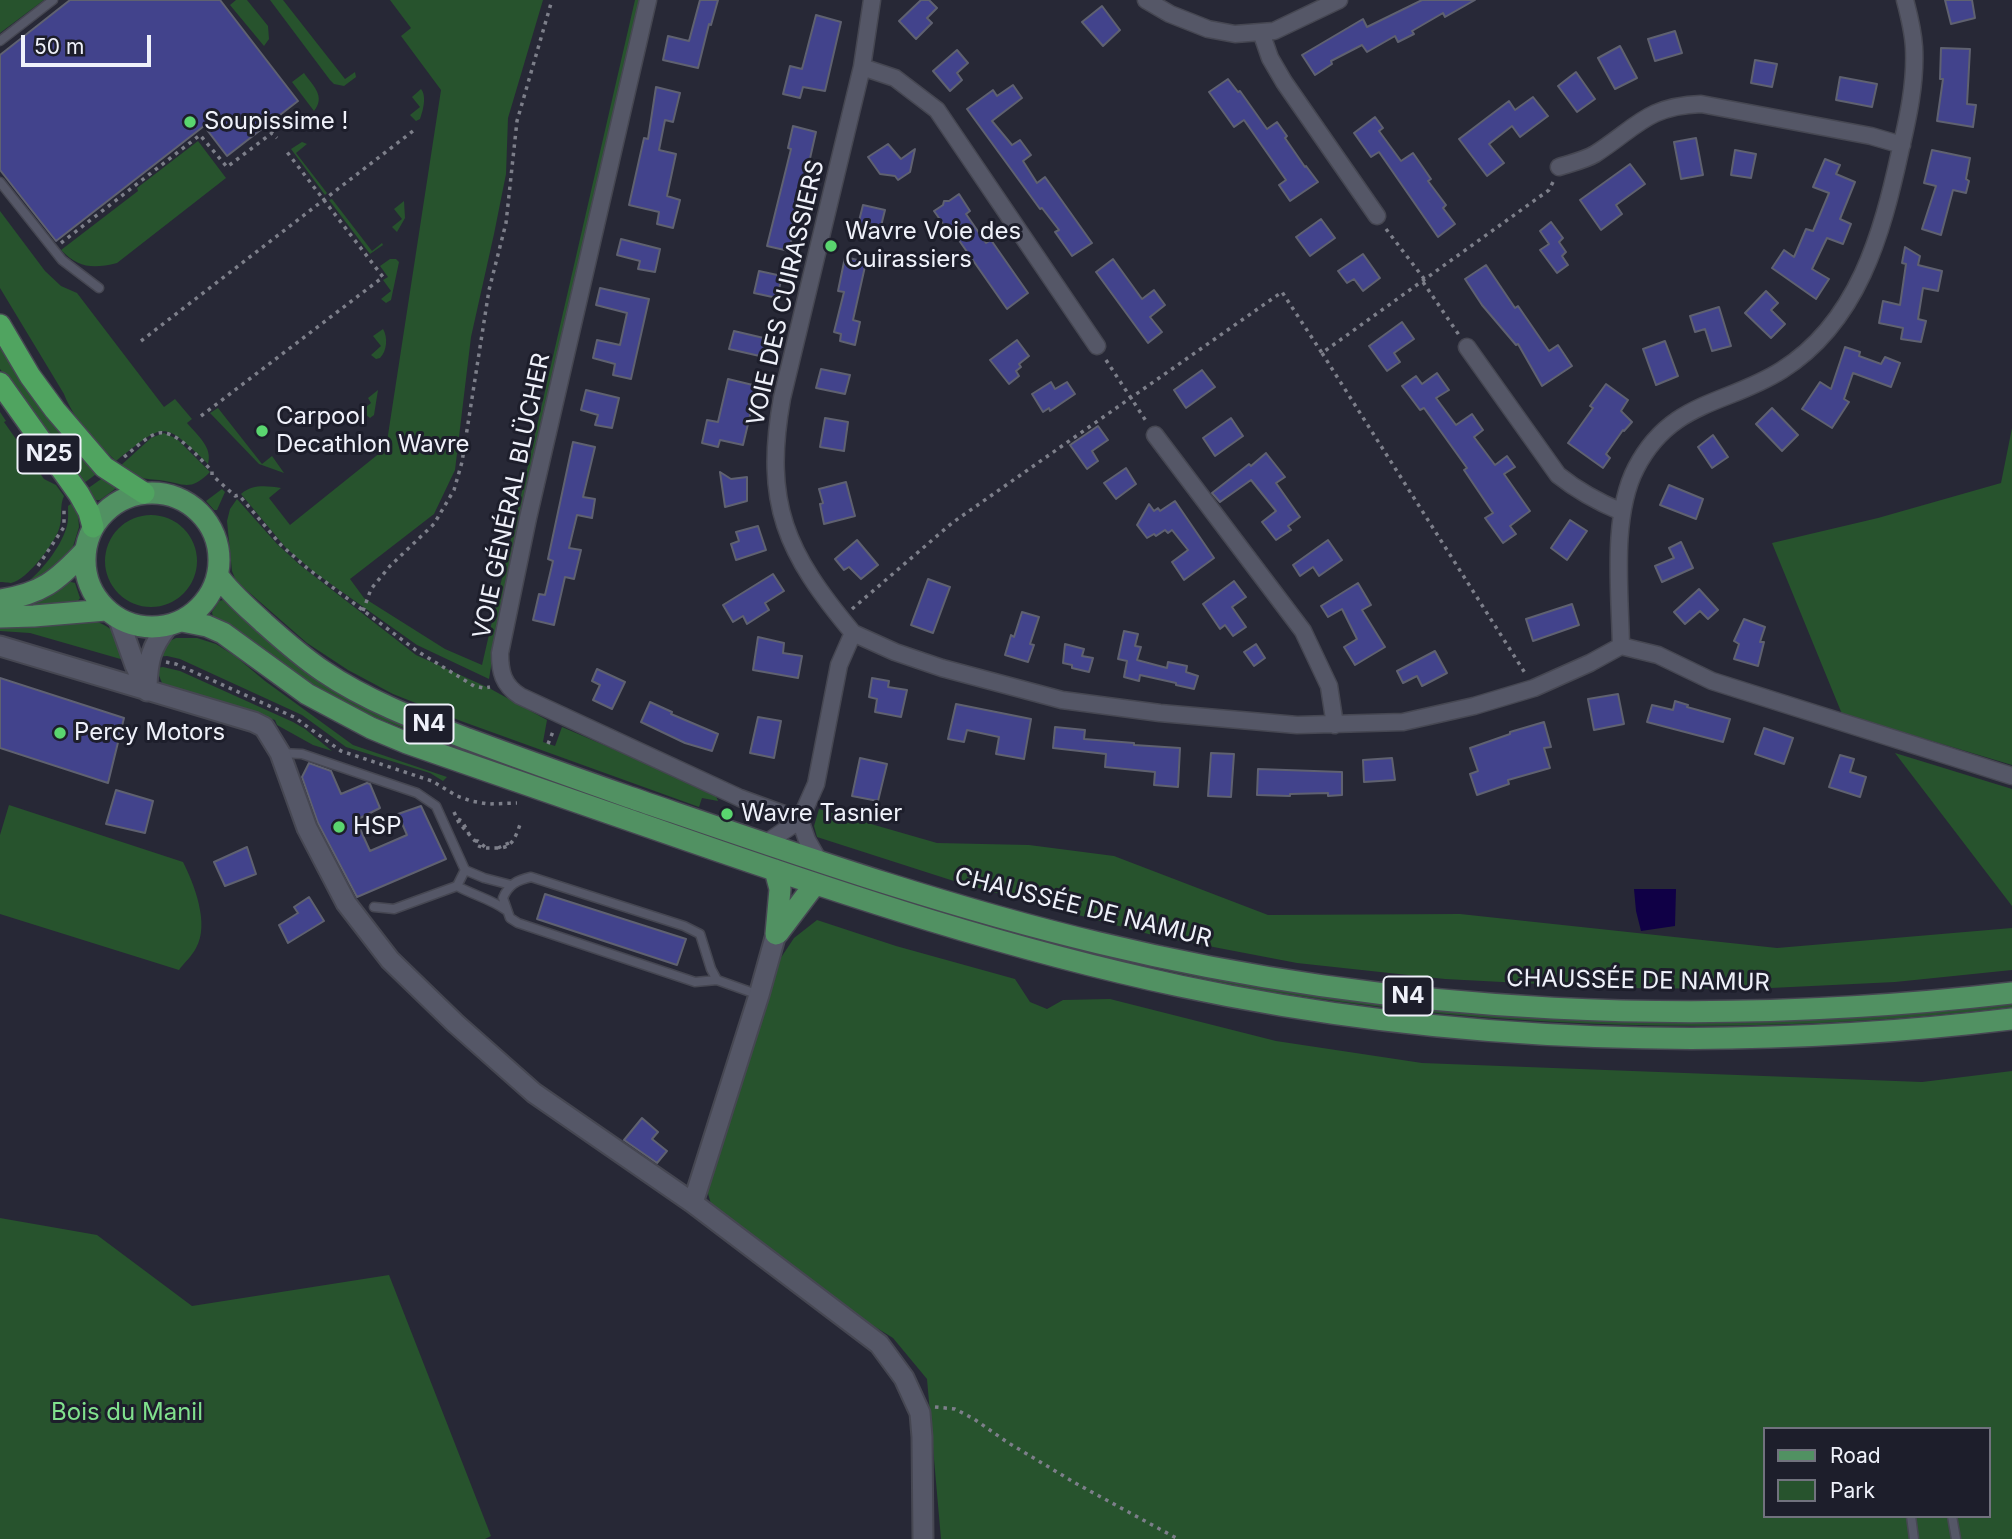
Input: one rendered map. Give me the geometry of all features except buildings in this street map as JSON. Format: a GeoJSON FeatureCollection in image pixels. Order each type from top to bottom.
{"type":"FeatureCollection","features":[{"type":"Feature","properties":{"kind":"highway","name":"N25"},"geometry":{"type":"LineString","coordinates":[[0,326],[30,376],[55,410],[104,467],[144,493]]}},
{"type":"Feature","properties":{"kind":"highway","name":"N25"},"geometry":{"type":"LineString","coordinates":[[0,383],[79,495],[89,512],[93,527]]}},
{"type":"Feature","properties":{"kind":"main road"},"geometry":{"type":"LineString","coordinates":[[112,615],[93,594],[86,575],[85,551],[93,527],[104,513],[120,501],[144,493],[160,493],[189,504],[200,513],[214,535],[218,550],[218,576],[209,596],[197,610],[175,624]]}},
{"type":"Feature","properties":{"kind":"main road"},"geometry":{"type":"LineString","coordinates":[[0,600],[22,597],[52,584],[85,551]]}},
{"type":"Feature","properties":{"kind":"main road","name":"CHAUSSÉE DE NAMUR"},"geometry":{"type":"LineString","coordinates":[[218,576],[240,601],[319,669],[368,697],[431,725],[766,844],[958,906],[1101,944],[1250,973],[1399,996],[1560,1008],[1716,1012],[1870,1007],[2012,993]]}},
{"type":"Feature","properties":{"kind":"main road","name":"CHAUSSÉE DE NAMUR"},"geometry":{"type":"LineString","coordinates":[[0,617],[112,615],[134,626],[150,628],[175,624],[207,626],[223,633],[307,694],[372,728],[471,765],[815,884],[1004,942],[1123,973],[1241,998],[1355,1015],[1510,1031],[1657,1038],[1791,1037],[1919,1029],[2012,1019]]}},
{"type":"Feature","properties":{"kind":"main road"},"geometry":{"type":"LineString","coordinates":[[775,870],[780,889],[776,934]]}},
{"type":"Feature","properties":{"kind":"main road"},"geometry":{"type":"LineString","coordinates":[[776,934],[815,884]]}},
{"type":"Feature","properties":{"kind":"street","name":"VOIE GÉNÉRAL BLÜCHER"},"geometry":{"type":"LineString","coordinates":[[506,683],[502,675],[500,653],[648,0]]}},
{"type":"Feature","properties":{"kind":"street","name":"VOIE DES CUIRASSIERS"},"geometry":{"type":"LineString","coordinates":[[853,633],[819,590],[795,552],[777,499],[775,465],[776,432],[782,398],[862,67],[872,0]]}},
{"type":"Feature","properties":{"kind":"street"},"geometry":{"type":"LineString","coordinates":[[1146,0],[1170,14],[1208,29],[1236,34],[1275,31],[1339,0]]}},
{"type":"Feature","properties":{"kind":"street"},"geometry":{"type":"LineString","coordinates":[[1620,646],[1622,512],[1636,467],[1664,431],[1678,419],[1695,408],[1761,382],[1784,369],[1818,340],[1853,296],[1872,256],[1902,145],[1914,76],[1914,46],[1905,0]]}},
{"type":"Feature","properties":{"kind":"street"},"geometry":{"type":"LineString","coordinates":[[1261,32],[1270,58],[1284,82],[1377,216]]}},
{"type":"Feature","properties":{"kind":"street"},"geometry":{"type":"LineString","coordinates":[[862,67],[895,78],[937,110],[1097,346]]}},
{"type":"Feature","properties":{"kind":"street"},"geometry":{"type":"LineString","coordinates":[[1559,167],[1593,155],[1649,116],[1683,105],[1701,104],[1871,136],[1902,145]]}},
{"type":"Feature","properties":{"kind":"street"},"geometry":{"type":"LineString","coordinates":[[1467,346],[1558,475],[1595,501],[1622,512]]}},
{"type":"Feature","properties":{"kind":"street"},"geometry":{"type":"LineString","coordinates":[[1152,430],[1303,631],[1329,685],[1335,725]]}},
{"type":"Feature","properties":{"kind":"street"},"geometry":{"type":"LineString","coordinates":[[112,615],[147,691]]}},
{"type":"Feature","properties":{"kind":"street"},"geometry":{"type":"LineString","coordinates":[[147,691],[148,664],[156,640],[175,624]]}},
{"type":"Feature","properties":{"kind":"street"},"geometry":{"type":"LineString","coordinates":[[766,844],[800,820],[816,784],[839,665],[853,633],[895,652],[942,668],[1062,700],[1160,713],[1297,725],[1403,722],[1474,706],[1534,688],[1590,663],[1620,646],[1658,655],[1725,685],[2012,776]]}},
{"type":"Feature","properties":{"kind":"street"},"geometry":{"type":"LineString","coordinates":[[0,646],[264,727],[280,753],[307,828],[346,903],[390,960],[455,1023],[534,1093],[693,1203],[878,1344],[904,1378],[920,1413],[923,1539]]}},
{"type":"Feature","properties":{"kind":"street"},"geometry":{"type":"LineString","coordinates":[[506,683],[520,696],[752,803],[800,820]]}},
{"type":"Feature","properties":{"kind":"street"},"geometry":{"type":"LineString","coordinates":[[800,820],[819,861]]}},
{"type":"Feature","properties":{"kind":"street"},"geometry":{"type":"LineString","coordinates":[[693,1203],[760,995],[776,934]]}},
{"type":"Feature","properties":{"kind":"lane"},"geometry":{"type":"LineString","coordinates":[[0,41],[53,0]]}},
{"type":"Feature","properties":{"kind":"lane"},"geometry":{"type":"LineString","coordinates":[[0,182],[62,260],[99,288]]}},
{"type":"Feature","properties":{"kind":"lane"},"geometry":{"type":"LineString","coordinates":[[280,753],[302,754],[417,793],[436,806],[465,870],[512,885]]}},
{"type":"Feature","properties":{"kind":"lane"},"geometry":{"type":"LineString","coordinates":[[374,908],[394,909],[457,886],[465,870]]}},
{"type":"Feature","properties":{"kind":"lane"},"geometry":{"type":"LineString","coordinates":[[717,980],[700,934],[684,926],[531,877],[520,879],[503,898],[510,918],[518,923],[695,982],[717,980],[760,995]]}},
{"type":"Feature","properties":{"kind":"lane"},"geometry":{"type":"LineString","coordinates":[[457,886],[494,901],[506,910]]}},
{"type":"Feature","properties":{"kind":"lane"},"geometry":{"type":"LineString","coordinates":[[1911,1518],[1914,1539]]}},
{"type":"Feature","properties":{"kind":"lane"},"geometry":{"type":"LineString","coordinates":[[1952,1518],[1956,1539]]}},
{"type":"Feature","properties":{"kind":"path"},"geometry":{"type":"LineString","coordinates":[[363,611],[372,589],[384,573],[434,523],[457,481],[489,290],[506,223],[517,121],[552,0]]}},
{"type":"Feature","properties":{"kind":"path"},"geometry":{"type":"LineString","coordinates":[[266,125],[277,138]]}},
{"type":"Feature","properties":{"kind":"path"},"geometry":{"type":"LineString","coordinates":[[141,341],[413,131]]}},
{"type":"Feature","properties":{"kind":"path"},"geometry":{"type":"LineString","coordinates":[[53,250],[200,135],[227,167],[272,133]]}},
{"type":"Feature","properties":{"kind":"path"},"geometry":{"type":"LineString","coordinates":[[201,416],[383,276],[287,152]]}},
{"type":"Feature","properties":{"kind":"path"},"geometry":{"type":"LineString","coordinates":[[1322,353],[1549,190],[1559,167]]}},
{"type":"Feature","properties":{"kind":"path"},"geometry":{"type":"LineString","coordinates":[[1377,216],[1467,346]]}},
{"type":"Feature","properties":{"kind":"path"},"geometry":{"type":"LineString","coordinates":[[847,613],[952,523],[1282,292],[1534,688]]}},
{"type":"Feature","properties":{"kind":"path"},"geometry":{"type":"LineString","coordinates":[[1107,361],[1152,430]]}},
{"type":"Feature","properties":{"kind":"path"},"geometry":{"type":"LineString","coordinates":[[115,464],[158,433],[166,432],[176,436],[212,471],[217,480],[235,496],[239,495],[281,545],[363,611],[417,651],[474,686],[484,688],[506,683]]}},
{"type":"Feature","properties":{"kind":"path"},"geometry":{"type":"LineString","coordinates":[[37,569],[64,527],[64,503]]}},
{"type":"Feature","properties":{"kind":"path"},"geometry":{"type":"LineString","coordinates":[[352,755],[425,779],[471,801],[501,803]]}},
{"type":"Feature","properties":{"kind":"path"},"geometry":{"type":"LineString","coordinates":[[442,796],[448,783]]}},
{"type":"Feature","properties":{"kind":"path"},"geometry":{"type":"LineString","coordinates":[[451,809],[464,831],[479,847],[505,848],[516,835],[521,822]]}},
{"type":"Feature","properties":{"kind":"path"},"geometry":{"type":"LineString","coordinates":[[920,1413],[934,1407],[955,1409],[1077,1484],[1178,1539]]}},
{"type":"Feature","properties":{"kind":"green space"},"geometry":{"type":"Polygon","coordinates":[[[0,0],[44,0],[0,33],[0,0]]]}},
{"type":"Feature","properties":{"kind":"green space"},"geometry":{"type":"Polygon","coordinates":[[[236,0],[247,0],[268,26],[269,39],[264,46],[230,5],[236,0]]]}},
{"type":"Feature","properties":{"kind":"green space"},"geometry":{"type":"Polygon","coordinates":[[[270,0],[283,0],[345,79],[355,72],[356,77],[344,86],[334,84],[270,0]]]}},
{"type":"Feature","properties":{"kind":"green space"},"geometry":{"type":"Polygon","coordinates":[[[390,0],[543,0],[508,118],[506,174],[471,337],[455,470],[434,514],[350,579],[364,598],[445,649],[482,665],[635,0],[642,0],[489,679],[417,645],[314,572],[286,548],[241,494],[255,487],[281,488],[269,498],[290,525],[386,448],[441,90],[401,36],[411,28],[390,0]]]}},
{"type":"Feature","properties":{"kind":"green space"},"geometry":{"type":"Polygon","coordinates":[[[304,73],[318,96],[319,101],[314,111],[292,82],[304,73]]]}},
{"type":"Feature","properties":{"kind":"green space"},"geometry":{"type":"Polygon","coordinates":[[[421,89],[424,96],[423,108],[420,119],[416,121],[410,115],[420,107],[412,97],[421,89]]]}},
{"type":"Feature","properties":{"kind":"green space"},"geometry":{"type":"Polygon","coordinates":[[[198,141],[226,178],[117,263],[86,266],[61,250],[138,191],[137,188],[198,141]]]}},
{"type":"Feature","properties":{"kind":"green space"},"geometry":{"type":"Polygon","coordinates":[[[302,142],[307,144],[296,153],[327,193],[325,195],[291,149],[302,142]]]}},
{"type":"Feature","properties":{"kind":"green space"},"geometry":{"type":"Polygon","coordinates":[[[332,199],[372,251],[382,243],[383,245],[370,254],[329,200],[332,199]]]}},
{"type":"Feature","properties":{"kind":"green space"},"geometry":{"type":"Polygon","coordinates":[[[404,201],[405,218],[397,232],[392,227],[402,219],[394,209],[404,201]]]}},
{"type":"Feature","properties":{"kind":"green space"},"geometry":{"type":"Polygon","coordinates":[[[0,211],[45,271],[61,286],[77,293],[164,407],[175,399],[192,419],[187,423],[206,447],[208,464],[181,439],[164,431],[145,439],[116,461],[86,430],[0,288],[0,211]]]}},
{"type":"Feature","properties":{"kind":"green space"},"geometry":{"type":"Polygon","coordinates":[[[390,259],[399,262],[391,300],[386,303],[381,299],[391,291],[383,280],[388,277],[380,266],[390,259]]]}},
{"type":"Feature","properties":{"kind":"green space"},"geometry":{"type":"Polygon","coordinates":[[[383,329],[386,344],[380,358],[376,359],[371,355],[381,346],[373,336],[383,329]]]}},
{"type":"Feature","properties":{"kind":"green space"},"geometry":{"type":"Polygon","coordinates":[[[0,348],[33,395],[99,472],[84,483],[0,369],[0,348]]]}},
{"type":"Feature","properties":{"kind":"green space"},"geometry":{"type":"Polygon","coordinates":[[[378,390],[374,415],[370,418],[361,411],[371,403],[368,398],[378,390]]]}},
{"type":"Feature","properties":{"kind":"green space"},"geometry":{"type":"Polygon","coordinates":[[[218,408],[262,464],[272,456],[284,473],[259,464],[210,413],[218,408]]]}},
{"type":"Feature","properties":{"kind":"green space"},"geometry":{"type":"Polygon","coordinates":[[[0,412],[6,421],[4,422],[44,479],[56,485],[64,496],[60,525],[52,543],[32,569],[11,583],[0,582],[0,412]]]}},
{"type":"Feature","properties":{"kind":"green space"},"geometry":{"type":"Polygon","coordinates":[[[2012,428],[2012,765],[1842,714],[1772,543],[1878,518],[2001,483],[2012,428]]]}},
{"type":"Feature","properties":{"kind":"green space"},"geometry":{"type":"Polygon","coordinates":[[[164,433],[177,439],[210,472],[197,483],[186,485],[142,478],[118,468],[151,438],[164,433]]]}},
{"type":"Feature","properties":{"kind":"green space"},"geometry":{"type":"Polygon","coordinates":[[[104,477],[115,485],[115,489],[96,500],[87,489],[104,477]]]}},
{"type":"Feature","properties":{"kind":"green space"},"geometry":{"type":"Polygon","coordinates":[[[222,489],[225,492],[217,510],[214,510],[206,501],[222,489]]]}},
{"type":"Feature","properties":{"kind":"green space"},"geometry":{"type":"Polygon","coordinates":[[[237,499],[277,544],[300,565],[416,655],[489,688],[547,720],[543,742],[555,746],[562,727],[711,791],[718,801],[702,798],[699,807],[461,721],[393,694],[348,670],[307,643],[236,581],[232,571],[227,521],[230,509],[237,499]]]}},
{"type":"Feature","properties":{"kind":"green space"},"geometry":{"type":"Polygon","coordinates":[[[72,503],[78,515],[79,527],[71,553],[49,576],[25,584],[55,552],[67,526],[68,506],[72,503]]]}},
{"type":"Feature","properties":{"kind":"green space"},"geometry":{"type":"Polygon","coordinates":[[[151,515],[169,519],[183,529],[193,543],[197,561],[193,579],[183,593],[169,603],[151,607],[133,603],[119,593],[109,579],[105,561],[109,543],[119,529],[133,519],[151,515]]]}},
{"type":"Feature","properties":{"kind":"green space"},"geometry":{"type":"Polygon","coordinates":[[[67,581],[75,583],[80,598],[76,604],[0,609],[67,581]]]}},
{"type":"Feature","properties":{"kind":"green space"},"geometry":{"type":"Polygon","coordinates":[[[223,600],[307,674],[367,709],[418,729],[416,733],[372,716],[330,695],[213,617],[212,612],[219,601],[223,600]]]}},
{"type":"Feature","properties":{"kind":"green space"},"geometry":{"type":"Polygon","coordinates":[[[92,620],[116,634],[124,660],[30,633],[0,631],[0,628],[92,620]]]}},
{"type":"Feature","properties":{"kind":"green space"},"geometry":{"type":"Polygon","coordinates":[[[176,638],[197,638],[216,644],[353,745],[447,777],[443,781],[430,773],[346,747],[302,715],[180,659],[155,657],[163,644],[176,638]]]}},
{"type":"Feature","properties":{"kind":"green space"},"geometry":{"type":"Polygon","coordinates":[[[156,668],[180,671],[293,722],[332,751],[313,745],[277,725],[275,720],[168,688],[162,683],[156,668]]]}},
{"type":"Feature","properties":{"kind":"green space"},"geometry":{"type":"Polygon","coordinates":[[[1895,753],[2012,789],[2012,906],[1895,753]]]}},
{"type":"Feature","properties":{"kind":"green space"},"geometry":{"type":"Polygon","coordinates":[[[9,805],[183,862],[199,904],[201,928],[196,948],[179,970],[0,914],[0,835],[9,805]]]}},
{"type":"Feature","properties":{"kind":"green space"},"geometry":{"type":"Polygon","coordinates":[[[819,809],[937,843],[1029,845],[1114,856],[1268,915],[1460,914],[1777,948],[2012,928],[2012,970],[1895,982],[1750,989],[1617,988],[1445,979],[1297,963],[1156,936],[960,883],[817,837],[814,826],[819,809]]]}},
{"type":"Feature","properties":{"kind":"green space"},"geometry":{"type":"Polygon","coordinates":[[[817,920],[896,946],[1015,979],[1030,1002],[1047,1009],[1063,1000],[1110,999],[1276,1041],[1422,1063],[1922,1082],[2012,1071],[2012,1539],[941,1539],[927,1379],[893,1338],[838,1304],[711,1204],[707,1190],[778,962],[794,938],[817,920]]]}},
{"type":"Feature","properties":{"kind":"green space"},"geometry":{"type":"Polygon","coordinates":[[[1141,964],[1309,993],[1787,1020],[1909,1014],[2012,1003],[2012,1007],[1861,1021],[1786,1024],[1710,1026],[1559,1022],[1341,1002],[1240,986],[1141,964]]]}},
{"type":"Feature","properties":{"kind":"green space","name":"Bois du Manil"},"geometry":{"type":"Polygon","coordinates":[[[0,1218],[97,1235],[192,1306],[389,1275],[491,1536],[485,1539],[0,1539],[0,1218]]]}},
{"type":"Feature","properties":{"kind":"shaded area"},"geometry":{"type":"Polygon","coordinates":[[[1634,889],[1676,889],[1675,926],[1641,931],[1634,889]]]}},
{"type":"Feature","properties":{"kind":"place","name":"Soupissime !"},"geometry":{"type":"Point","coordinates":[190,122]}},
{"type":"Feature","properties":{"kind":"place","name":"Wavre Voie des Cuirassiers"},"geometry":{"type":"Point","coordinates":[831,246]}},
{"type":"Feature","properties":{"kind":"place","name":"Carpool Decathlon Wavre"},"geometry":{"type":"Point","coordinates":[262,431]}},
{"type":"Feature","properties":{"kind":"place","name":"Percy Motors"},"geometry":{"type":"Point","coordinates":[60,733]}},
{"type":"Feature","properties":{"kind":"place","name":"Wavre Tasnier"},"geometry":{"type":"Point","coordinates":[727,814]}},
{"type":"Feature","properties":{"kind":"place","name":"HSP"},"geometry":{"type":"Point","coordinates":[339,827]}}]}
